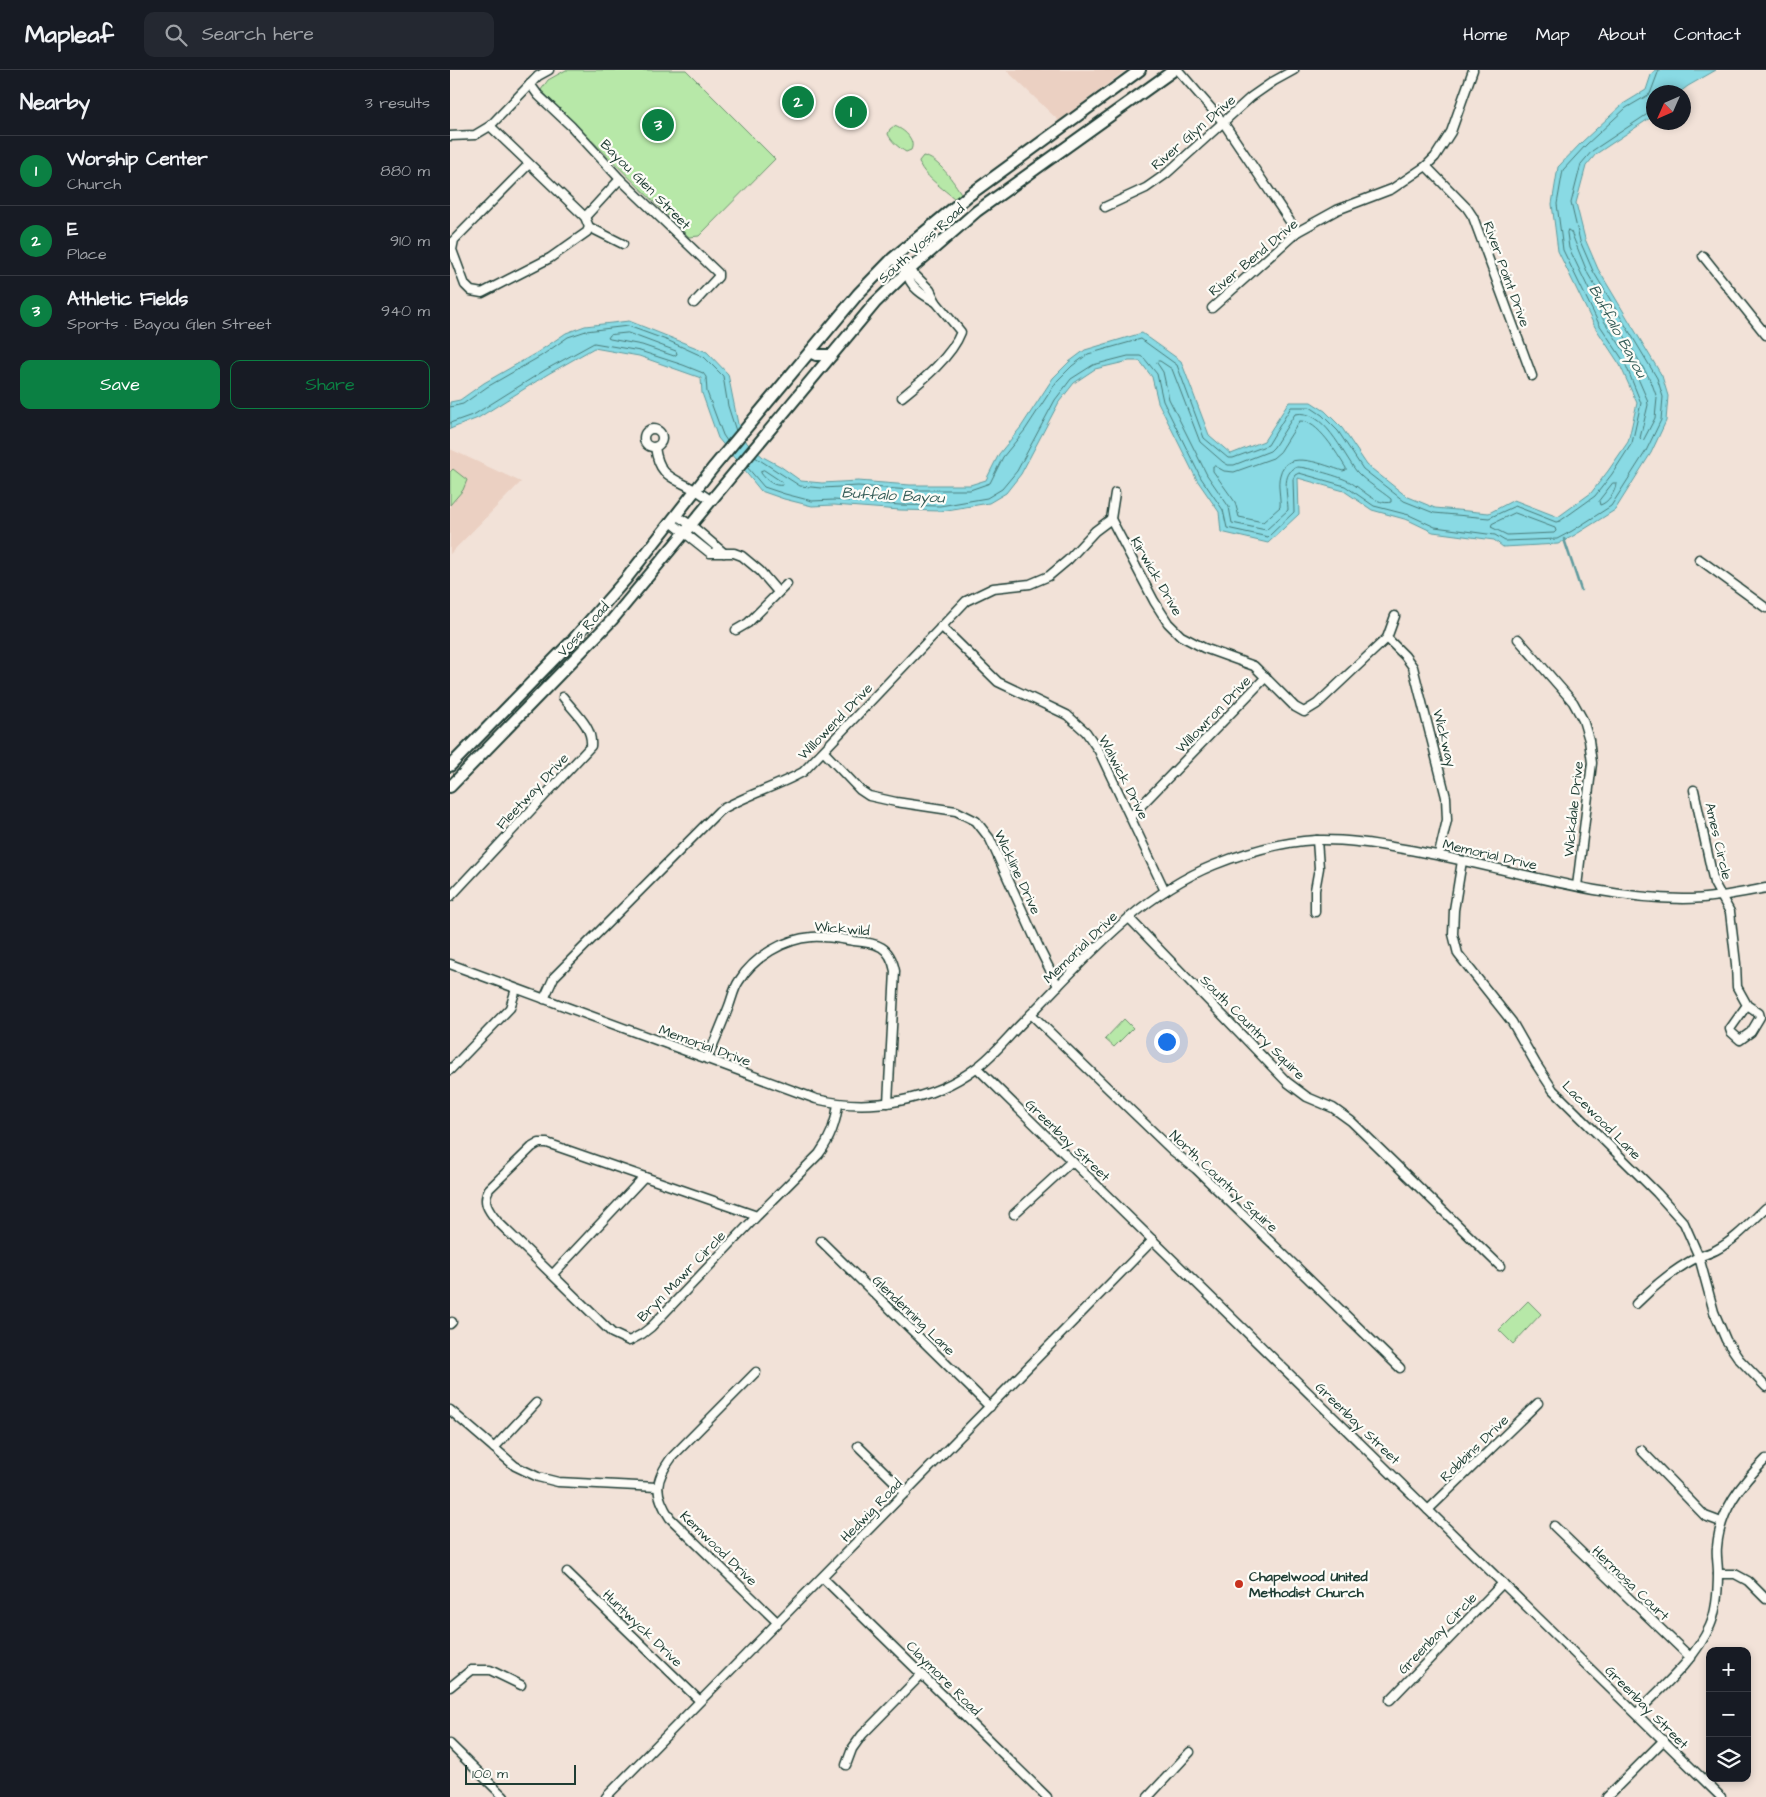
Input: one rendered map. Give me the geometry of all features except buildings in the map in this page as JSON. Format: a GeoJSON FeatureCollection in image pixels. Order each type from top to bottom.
{"type":"FeatureCollection","features":[{"type":"Feature","properties":{"kind":"main road","name":"South Voss Road"},"geometry":{"type":"LineString","coordinates":[[712,469],[858,294],[893,258],[968,196],[1140,70]]}},
{"type":"Feature","properties":{"kind":"main road","name":"South Voss Road"},"geometry":{"type":"LineString","coordinates":[[728,482],[875,303],[907,272],[977,211],[1174,70]]}},
{"type":"Feature","properties":{"kind":"main road"},"geometry":{"type":"LineString","coordinates":[[1058,130],[1069,146]]}},
{"type":"Feature","properties":{"kind":"main road"},"geometry":{"type":"LineString","coordinates":[[810,352],[816,355],[832,355]]}},
{"type":"Feature","properties":{"kind":"main road","name":"Voss Road"},"geometry":{"type":"LineString","coordinates":[[450,766],[571,642],[626,578],[712,469]]}},
{"type":"Feature","properties":{"kind":"main road","name":"Voss Road"},"geometry":{"type":"LineString","coordinates":[[452,782],[518,718],[612,620],[728,482]]}},
{"type":"Feature","properties":{"kind":"main road"},"geometry":{"type":"LineString","coordinates":[[626,578],[637,589]]}},
{"type":"Feature","properties":{"kind":"main road"},"geometry":{"type":"LineString","coordinates":[[508,707],[518,718]]}},
{"type":"Feature","properties":{"kind":"street"},"geometry":{"type":"LineString","coordinates":[[450,136],[475,135],[490,126],[530,84],[536,73],[549,70]]}},
{"type":"Feature","properties":{"kind":"street"},"geometry":{"type":"LineString","coordinates":[[1178,70],[1223,122],[1297,232]]}},
{"type":"Feature","properties":{"kind":"street","name":"River Glyn Drive"},"geometry":{"type":"LineString","coordinates":[[1105,207],[1146,188],[1166,174],[1252,97],[1274,81],[1294,70]]}},
{"type":"Feature","properties":{"kind":"street","name":"River Bend Drive"},"geometry":{"type":"LineString","coordinates":[[1212,308],[1297,232],[1337,210],[1392,189],[1426,166],[1451,132],[1473,70]]}},
{"type":"Feature","properties":{"kind":"street","name":"Bayou Glen Street"},"geometry":{"type":"LineString","coordinates":[[530,84],[538,95],[620,179],[718,273],[718,277],[694,303]]}},
{"type":"Feature","properties":{"kind":"street"},"geometry":{"type":"LineString","coordinates":[[490,126],[585,217],[589,227],[623,244]]}},
{"type":"Feature","properties":{"kind":"street"},"geometry":{"type":"LineString","coordinates":[[529,164],[454,240],[452,250],[465,285],[471,291],[482,293],[550,258],[587,232],[589,227]]}},
{"type":"Feature","properties":{"kind":"street","name":"River Point Drive"},"geometry":{"type":"LineString","coordinates":[[1426,166],[1467,208],[1473,217],[1532,376]]}},
{"type":"Feature","properties":{"kind":"street"},"geometry":{"type":"LineString","coordinates":[[585,217],[620,179]]}},
{"type":"Feature","properties":{"kind":"street"},"geometry":{"type":"LineString","coordinates":[[1703,256],[1766,336]]}},
{"type":"Feature","properties":{"kind":"street"},"geometry":{"type":"LineString","coordinates":[[893,258],[930,290],[936,302],[961,332],[956,344],[920,382],[902,396]]}},
{"type":"Feature","properties":{"kind":"street"},"geometry":{"type":"LineString","coordinates":[[655,447],[657,459],[666,473],[676,481],[696,490],[712,501]]}},
{"type":"Feature","properties":{"kind":"street"},"geometry":{"type":"LineString","coordinates":[[1111,520],[1115,492]]}},
{"type":"Feature","properties":{"kind":"street"},"geometry":{"type":"LineString","coordinates":[[674,519],[724,554],[734,553],[742,556],[760,571],[778,592]]}},
{"type":"Feature","properties":{"kind":"street","name":"Willowend Drive"},"geometry":{"type":"LineString","coordinates":[[544,999],[554,977],[719,811],[734,802],[783,783],[803,772],[966,601],[993,588],[1030,584],[1048,576],[1068,560],[1095,531],[1111,520]]}},
{"type":"Feature","properties":{"kind":"street","name":"Kirwick Drive"},"geometry":{"type":"LineString","coordinates":[[1111,520],[1154,602],[1168,624],[1182,636],[1204,648],[1254,666],[1266,677]]}},
{"type":"Feature","properties":{"kind":"street"},"geometry":{"type":"LineString","coordinates":[[1699,559],[1766,608]]}},
{"type":"Feature","properties":{"kind":"street"},"geometry":{"type":"LineString","coordinates":[[736,630],[748,623],[787,584]]}},
{"type":"Feature","properties":{"kind":"street","name":"Willowron Drive"},"geometry":{"type":"LineString","coordinates":[[1131,816],[1266,677],[1295,707],[1304,712],[1317,704],[1387,638],[1395,616]]}},
{"type":"Feature","properties":{"kind":"street","name":"Walwick Drive"},"geometry":{"type":"LineString","coordinates":[[941,626],[998,682],[1067,715],[1086,732],[1099,751],[1131,816],[1164,891]]}},
{"type":"Feature","properties":{"kind":"street","name":"Wickway"},"geometry":{"type":"LineString","coordinates":[[1387,638],[1413,667],[1446,796],[1447,820],[1439,854]]}},
{"type":"Feature","properties":{"kind":"street","name":"Wickdale Drive"},"geometry":{"type":"LineString","coordinates":[[1518,639],[1573,702],[1583,720],[1589,740],[1592,762],[1577,886]]}},
{"type":"Feature","properties":{"kind":"street","name":"Fleetway Drive"},"geometry":{"type":"LineString","coordinates":[[450,897],[592,746],[592,736],[587,727],[563,698]]}},
{"type":"Feature","properties":{"kind":"street","name":"Wickline Drive"},"geometry":{"type":"LineString","coordinates":[[824,752],[860,790],[869,796],[956,811],[976,821],[990,839],[1058,986]]}},
{"type":"Feature","properties":{"kind":"street","name":"Ames Circle"},"geometry":{"type":"LineString","coordinates":[[1694,790],[1714,883],[1730,912],[1737,987],[1747,1004],[1759,1013],[1760,1017],[1751,1032],[1740,1040],[1730,1029],[1747,1004]]}},
{"type":"Feature","properties":{"kind":"street"},"geometry":{"type":"LineString","coordinates":[[1315,912],[1315,890],[1319,868],[1318,840]]}},
{"type":"Feature","properties":{"kind":"street","name":"Memorial Drive"},"geometry":{"type":"LineString","coordinates":[[450,964],[816,1100],[838,1104],[888,1103],[936,1090],[976,1068],[1128,918],[1164,891],[1185,878],[1234,857],[1265,848],[1318,840],[1363,842],[1439,854],[1577,886],[1626,894],[1683,899],[1722,896],[1766,888]]}},
{"type":"Feature","properties":{"kind":"street","name":"Lacewood Lane"},"geometry":{"type":"LineString","coordinates":[[1462,860],[1454,910],[1453,934],[1458,954],[1512,1022],[1553,1090],[1684,1222],[1699,1257],[1714,1312],[1726,1340],[1739,1359],[1766,1387]]}},
{"type":"Feature","properties":{"kind":"street","name":"South Country Squire"},"geometry":{"type":"LineString","coordinates":[[1128,918],[1287,1082],[1307,1097],[1333,1108],[1351,1121],[1500,1266]]}},
{"type":"Feature","properties":{"kind":"street","name":"Wickwild"},"geometry":{"type":"LineString","coordinates":[[708,1059],[739,981],[761,958],[786,942],[800,938],[815,936],[872,942],[888,952],[895,972],[888,1103]]}},
{"type":"Feature","properties":{"kind":"street"},"geometry":{"type":"LineString","coordinates":[[450,1070],[510,1008],[516,989]]}},
{"type":"Feature","properties":{"kind":"street","name":"North Country Squire"},"geometry":{"type":"LineString","coordinates":[[1031,1014],[1173,1151],[1196,1169],[1400,1368]]}},
{"type":"Feature","properties":{"kind":"street","name":"Greenbay Street"},"geometry":{"type":"LineString","coordinates":[[976,1068],[1721,1797]]}},
{"type":"Feature","properties":{"kind":"street","name":"Bryn Mawr Circle"},"geometry":{"type":"LineString","coordinates":[[757,1216],[547,1143],[539,1143],[532,1147],[489,1189],[485,1196],[490,1213],[612,1333],[629,1341],[650,1327],[819,1154],[827,1143],[837,1117],[838,1104]]}},
{"type":"Feature","properties":{"kind":"street"},"geometry":{"type":"LineString","coordinates":[[1014,1214],[1072,1161]]}},
{"type":"Feature","properties":{"kind":"street"},"geometry":{"type":"LineString","coordinates":[[553,1274],[644,1177]]}},
{"type":"Feature","properties":{"kind":"street"},"geometry":{"type":"LineString","coordinates":[[1636,1304],[1654,1286],[1675,1270],[1716,1250],[1736,1236],[1766,1208]]}},
{"type":"Feature","properties":{"kind":"street","name":"Hedwig Road"},"geometry":{"type":"LineString","coordinates":[[608,1796],[1153,1240]]}},
{"type":"Feature","properties":{"kind":"street","name":"Glendenning Lane"},"geometry":{"type":"LineString","coordinates":[[821,1242],[990,1406]]}},
{"type":"Feature","properties":{"kind":"street"},"geometry":{"type":"LineString","coordinates":[[450,1410],[514,1466],[538,1477],[558,1482],[658,1487],[661,1471],[672,1457],[756,1372]]}},
{"type":"Feature","properties":{"kind":"street"},"geometry":{"type":"LineString","coordinates":[[494,1448],[536,1403]]}},
{"type":"Feature","properties":{"kind":"street","name":"Robbins Drive"},"geometry":{"type":"LineString","coordinates":[[1428,1510],[1538,1403]]}},
{"type":"Feature","properties":{"kind":"street"},"geometry":{"type":"LineString","coordinates":[[858,1446],[906,1493]]}},
{"type":"Feature","properties":{"kind":"street"},"geometry":{"type":"LineString","coordinates":[[1641,1450],[1705,1516],[1721,1522]]}},
{"type":"Feature","properties":{"kind":"street"},"geometry":{"type":"LineString","coordinates":[[1637,1713],[1691,1658],[1710,1625],[1715,1608],[1718,1574],[1717,1548],[1721,1522],[1733,1498],[1766,1459]]}},
{"type":"Feature","properties":{"kind":"street","name":"Kemwood Drive"},"geometry":{"type":"LineString","coordinates":[[658,1487],[662,1505],[670,1518],[777,1622]]}},
{"type":"Feature","properties":{"kind":"street","name":"Hermosa Court"},"geometry":{"type":"LineString","coordinates":[[1554,1526],[1691,1658]]}},
{"type":"Feature","properties":{"kind":"street","name":"Huntwyck Drive"},"geometry":{"type":"LineString","coordinates":[[567,1572],[700,1701]]}},
{"type":"Feature","properties":{"kind":"street"},"geometry":{"type":"LineString","coordinates":[[1718,1574],[1735,1574],[1748,1581],[1766,1599]]}},
{"type":"Feature","properties":{"kind":"street","name":"Claymore Road"},"geometry":{"type":"LineString","coordinates":[[823,1578],[1047,1797]]}},
{"type":"Feature","properties":{"kind":"street","name":"Greenbay Circle"},"geometry":{"type":"LineString","coordinates":[[1390,1700],[1503,1584]]}},
{"type":"Feature","properties":{"kind":"street"},"geometry":{"type":"LineString","coordinates":[[450,1687],[470,1670],[490,1670],[521,1684]]}},
{"type":"Feature","properties":{"kind":"street"},"geometry":{"type":"LineString","coordinates":[[846,1765],[852,1749],[862,1735],[922,1674]]}},
{"type":"Feature","properties":{"kind":"street"},"geometry":{"type":"LineString","coordinates":[[1607,1797],[1664,1740]]}},
{"type":"Feature","properties":{"kind":"street"},"geometry":{"type":"LineString","coordinates":[[450,1744],[504,1797]]}},
{"type":"Feature","properties":{"kind":"street"},"geometry":{"type":"LineString","coordinates":[[1148,1797],[1190,1752]]}},
{"type":"Feature","properties":{"kind":"shaded area"},"geometry":{"type":"Polygon","coordinates":[[[1006,70],[1126,70],[1059,121],[1006,70]]]}},
{"type":"Feature","properties":{"kind":"shaded area"},"geometry":{"type":"Polygon","coordinates":[[[450,449],[521,482],[450,554],[450,449]]]}},
{"type":"Feature","properties":{"kind":"green space"},"geometry":{"type":"Polygon","coordinates":[[[566,70],[686,70],[775,159],[699,236],[689,237],[541,90],[548,80],[566,70]]]}},
{"type":"Feature","properties":{"kind":"green space"},"geometry":{"type":"Polygon","coordinates":[[[894,126],[908,135],[912,142],[911,150],[906,152],[891,139],[888,134],[894,126]]]}},
{"type":"Feature","properties":{"kind":"green space"},"geometry":{"type":"Polygon","coordinates":[[[923,156],[940,166],[962,195],[955,199],[924,171],[919,161],[923,156]]]}},
{"type":"Feature","properties":{"kind":"green space"},"geometry":{"type":"Polygon","coordinates":[[[453,469],[467,480],[463,490],[450,505],[450,472],[453,469]]]}},
{"type":"Feature","properties":{"kind":"green space"},"geometry":{"type":"Polygon","coordinates":[[[1124,1019],[1133,1028],[1114,1047],[1105,1039],[1124,1019]]]}},
{"type":"Feature","properties":{"kind":"green space"},"geometry":{"type":"Polygon","coordinates":[[[1528,1301],[1541,1314],[1513,1344],[1499,1330],[1528,1301]]]}},
{"type":"Feature","properties":{"kind":"water"},"geometry":{"type":"Polygon","coordinates":[[[1655,70],[1716,70],[1690,85],[1648,85],[1655,70]]]}},
{"type":"Feature","properties":{"kind":"water","name":"Buffalo Bayou"},"geometry":{"type":"Polygon","coordinates":[[[1646,90],[1646,121],[1596,154],[1586,166],[1576,203],[1585,239],[1598,269],[1662,376],[1668,396],[1666,421],[1651,453],[1615,510],[1558,544],[1503,547],[1494,540],[1433,532],[1408,520],[1372,510],[1344,491],[1298,478],[1299,514],[1268,543],[1221,532],[1219,512],[1197,480],[1158,402],[1152,377],[1140,361],[1129,361],[1095,369],[1074,383],[1059,402],[1021,474],[1006,493],[989,503],[941,511],[834,505],[812,506],[761,491],[718,438],[702,393],[701,378],[639,356],[594,348],[548,374],[478,418],[450,429],[450,402],[460,400],[484,383],[538,352],[566,333],[585,326],[629,321],[707,352],[728,374],[738,424],[747,443],[763,457],[801,481],[822,483],[858,481],[910,485],[970,485],[986,480],[999,454],[1021,427],[1053,378],[1069,362],[1085,350],[1142,333],[1181,361],[1209,435],[1231,454],[1264,441],[1289,402],[1311,402],[1325,411],[1342,428],[1367,465],[1406,496],[1435,508],[1489,513],[1514,500],[1558,517],[1591,493],[1608,471],[1628,442],[1637,403],[1620,365],[1595,327],[1558,251],[1552,204],[1558,167],[1623,104],[1646,90]]]}},
{"type":"Feature","properties":{"kind":"waterway"},"geometry":{"type":"LineString","coordinates":[[1564,539],[1581,590]]}},
{"type":"Feature","properties":{"kind":"place","name":"E"},"geometry":{"type":"Point","coordinates":[798,102]}},
{"type":"Feature","properties":{"kind":"place","name":"Worship Center"},"geometry":{"type":"Point","coordinates":[851,112]}},
{"type":"Feature","properties":{"kind":"place","name":"Athletic Fields"},"geometry":{"type":"Point","coordinates":[658,125]}},
{"type":"Feature","properties":{"kind":"place","name":"Chapelwood United Methodist Church"},"geometry":{"type":"Point","coordinates":[1239,1584]}}]}
